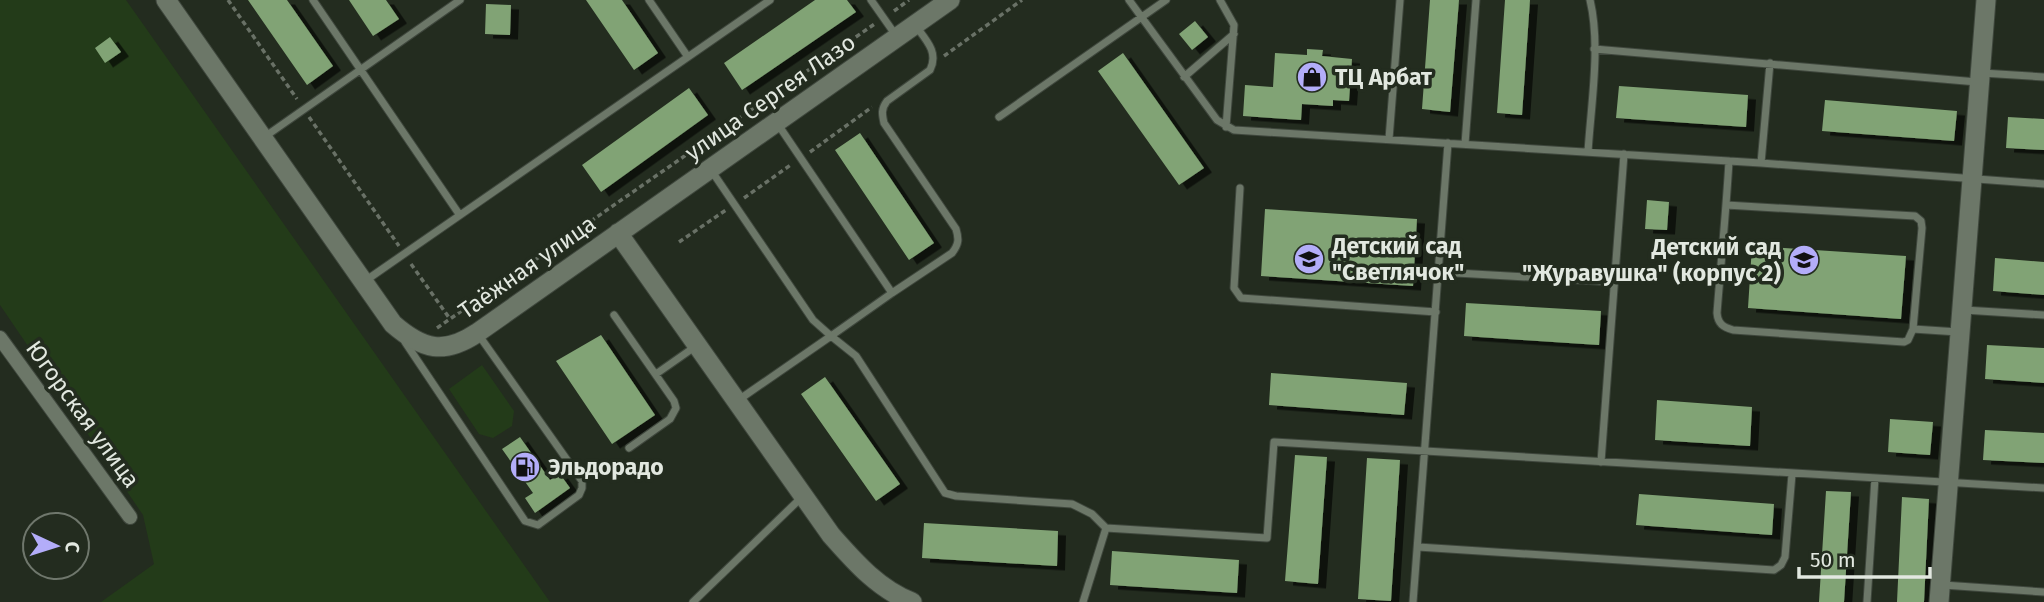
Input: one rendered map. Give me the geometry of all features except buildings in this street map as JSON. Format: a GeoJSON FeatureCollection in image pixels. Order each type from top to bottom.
{"type":"FeatureCollection","features":[{"type":"Feature","properties":{"kind":"street","name":"Таёжная улица"},"geometry":{"type":"LineString","coordinates":[[166,0],[393,324],[420,344],[441,347],[464,342],[618,233],[831,534],[855,563],[882,586],[912,602]]}},
{"type":"Feature","properties":{"kind":"street","name":"улица Сергея Лазо"},"geometry":{"type":"LineString","coordinates":[[618,233],[950,0]]}},
{"type":"Feature","properties":{"kind":"street"},"geometry":{"type":"LineString","coordinates":[[1939,593],[1974,179],[1986,0]]}},
{"type":"Feature","properties":{"kind":"street","name":"Югорская улица"},"geometry":{"type":"LineString","coordinates":[[0,338],[130,517]]}},
{"type":"Feature","properties":{"kind":"lane"},"geometry":{"type":"LineString","coordinates":[[313,0],[459,214]]}},
{"type":"Feature","properties":{"kind":"lane"},"geometry":{"type":"LineString","coordinates":[[263,138],[460,0]]}},
{"type":"Feature","properties":{"kind":"lane"},"geometry":{"type":"LineString","coordinates":[[649,0],[688,57]]}},
{"type":"Feature","properties":{"kind":"lane"},"geometry":{"type":"LineString","coordinates":[[363,282],[770,0]]}},
{"type":"Feature","properties":{"kind":"lane"},"geometry":{"type":"LineString","coordinates":[[871,0],[897,37]]}},
{"type":"Feature","properties":{"kind":"lane"},"geometry":{"type":"LineString","coordinates":[[1129,0],[1217,120],[1234,130],[1761,163],[2044,184]]}},
{"type":"Feature","properties":{"kind":"lane"},"geometry":{"type":"LineString","coordinates":[[999,117],[1166,0]]}},
{"type":"Feature","properties":{"kind":"lane"},"geometry":{"type":"LineString","coordinates":[[1220,0],[1232,17],[1234,34],[1226,127]]}},
{"type":"Feature","properties":{"kind":"lane"},"geometry":{"type":"LineString","coordinates":[[1389,139],[1400,0]]}},
{"type":"Feature","properties":{"kind":"lane"},"geometry":{"type":"LineString","coordinates":[[1465,144],[1476,0]]}},
{"type":"Feature","properties":{"kind":"lane"},"geometry":{"type":"LineString","coordinates":[[1588,152],[1594,49],[1590,0]]}},
{"type":"Feature","properties":{"kind":"lane"},"geometry":{"type":"LineString","coordinates":[[737,401],[952,253],[958,246],[956,229],[884,124],[882,115],[887,102],[930,70],[934,63],[932,48],[915,25]]}},
{"type":"Feature","properties":{"kind":"lane"},"geometry":{"type":"LineString","coordinates":[[1184,77],[1234,34]]}},
{"type":"Feature","properties":{"kind":"lane"},"geometry":{"type":"LineString","coordinates":[[1594,49],[1982,78],[2044,77]]}},
{"type":"Feature","properties":{"kind":"lane"},"geometry":{"type":"LineString","coordinates":[[1761,163],[1770,63]]}},
{"type":"Feature","properties":{"kind":"lane"},"geometry":{"type":"LineString","coordinates":[[776,122],[892,293]]}},
{"type":"Feature","properties":{"kind":"lane"},"geometry":{"type":"LineString","coordinates":[[1413,602],[1448,143]]}},
{"type":"Feature","properties":{"kind":"lane"},"geometry":{"type":"LineString","coordinates":[[1601,462],[1624,154]]}},
{"type":"Feature","properties":{"kind":"lane"},"geometry":{"type":"LineString","coordinates":[[1726,205],[1915,216],[1921,221],[1922,228],[1913,329],[1909,340],[1904,342],[1733,330],[1723,327],[1718,321],[1717,313],[1729,161]]}},
{"type":"Feature","properties":{"kind":"lane"},"geometry":{"type":"LineString","coordinates":[[710,169],[813,320],[856,356],[945,493],[956,496],[1072,504],[1092,513],[1106,528],[1267,538],[1274,442],[2044,488]]}},
{"type":"Feature","properties":{"kind":"lane"},"geometry":{"type":"LineString","coordinates":[[1240,188],[1234,288],[1241,298],[1436,312]]}},
{"type":"Feature","properties":{"kind":"lane"},"geometry":{"type":"LineString","coordinates":[[1439,272],[1614,282]]}},
{"type":"Feature","properties":{"kind":"lane"},"geometry":{"type":"LineString","coordinates":[[1963,310],[2044,315]]}},
{"type":"Feature","properties":{"kind":"lane"},"geometry":{"type":"LineString","coordinates":[[614,315],[674,401],[674,414],[629,448]]}},
{"type":"Feature","properties":{"kind":"lane"},"geometry":{"type":"LineString","coordinates":[[393,324],[525,521],[538,525],[579,495],[582,481],[477,333]]}},
{"type":"Feature","properties":{"kind":"lane"},"geometry":{"type":"LineString","coordinates":[[1913,329],[1961,333]]}},
{"type":"Feature","properties":{"kind":"lane"},"geometry":{"type":"LineString","coordinates":[[656,374],[697,345]]}},
{"type":"Feature","properties":{"kind":"lane"},"geometry":{"type":"LineString","coordinates":[[1418,547],[1774,570],[1781,565],[1785,557],[1792,474]]}},
{"type":"Feature","properties":{"kind":"lane"},"geometry":{"type":"LineString","coordinates":[[1867,602],[1875,478]]}},
{"type":"Feature","properties":{"kind":"lane"},"geometry":{"type":"LineString","coordinates":[[693,602],[804,496]]}},
{"type":"Feature","properties":{"kind":"lane"},"geometry":{"type":"LineString","coordinates":[[1083,602],[1106,528]]}},
{"type":"Feature","properties":{"kind":"lane"},"geometry":{"type":"LineString","coordinates":[[1939,593],[2044,592]]}},
{"type":"Feature","properties":{"kind":"path"},"geometry":{"type":"LineString","coordinates":[[228,0],[450,319]]}},
{"type":"Feature","properties":{"kind":"path"},"geometry":{"type":"LineString","coordinates":[[438,328],[909,0]]}},
{"type":"Feature","properties":{"kind":"path"},"geometry":{"type":"LineString","coordinates":[[934,63],[1021,0]]}},
{"type":"Feature","properties":{"kind":"path"},"geometry":{"type":"LineString","coordinates":[[679,242],[878,103]]}},
{"type":"Feature","properties":{"kind":"green space"},"geometry":{"type":"Polygon","coordinates":[[[0,0],[126,0],[550,602],[101,602],[154,564],[143,515],[0,305],[0,0]]]}},
{"type":"Feature","properties":{"kind":"green space"},"geometry":{"type":"Polygon","coordinates":[[[482,365],[514,411],[512,426],[493,438],[479,434],[449,389],[482,365]]]}},
{"type":"Feature","properties":{"kind":"place","name":"ТЦ Арбат"},"geometry":{"type":"Point","coordinates":[1312,77]}},
{"type":"Feature","properties":{"kind":"place","name":"Детский сад \"Светлячок\""},"geometry":{"type":"Point","coordinates":[1309,259]}},
{"type":"Feature","properties":{"kind":"place","name":"Детский сад \"Журавушка\" (корпус 2)"},"geometry":{"type":"Point","coordinates":[1804,260]}},
{"type":"Feature","properties":{"kind":"place","name":"Эльдорадо"},"geometry":{"type":"Point","coordinates":[525,467]}}]}
